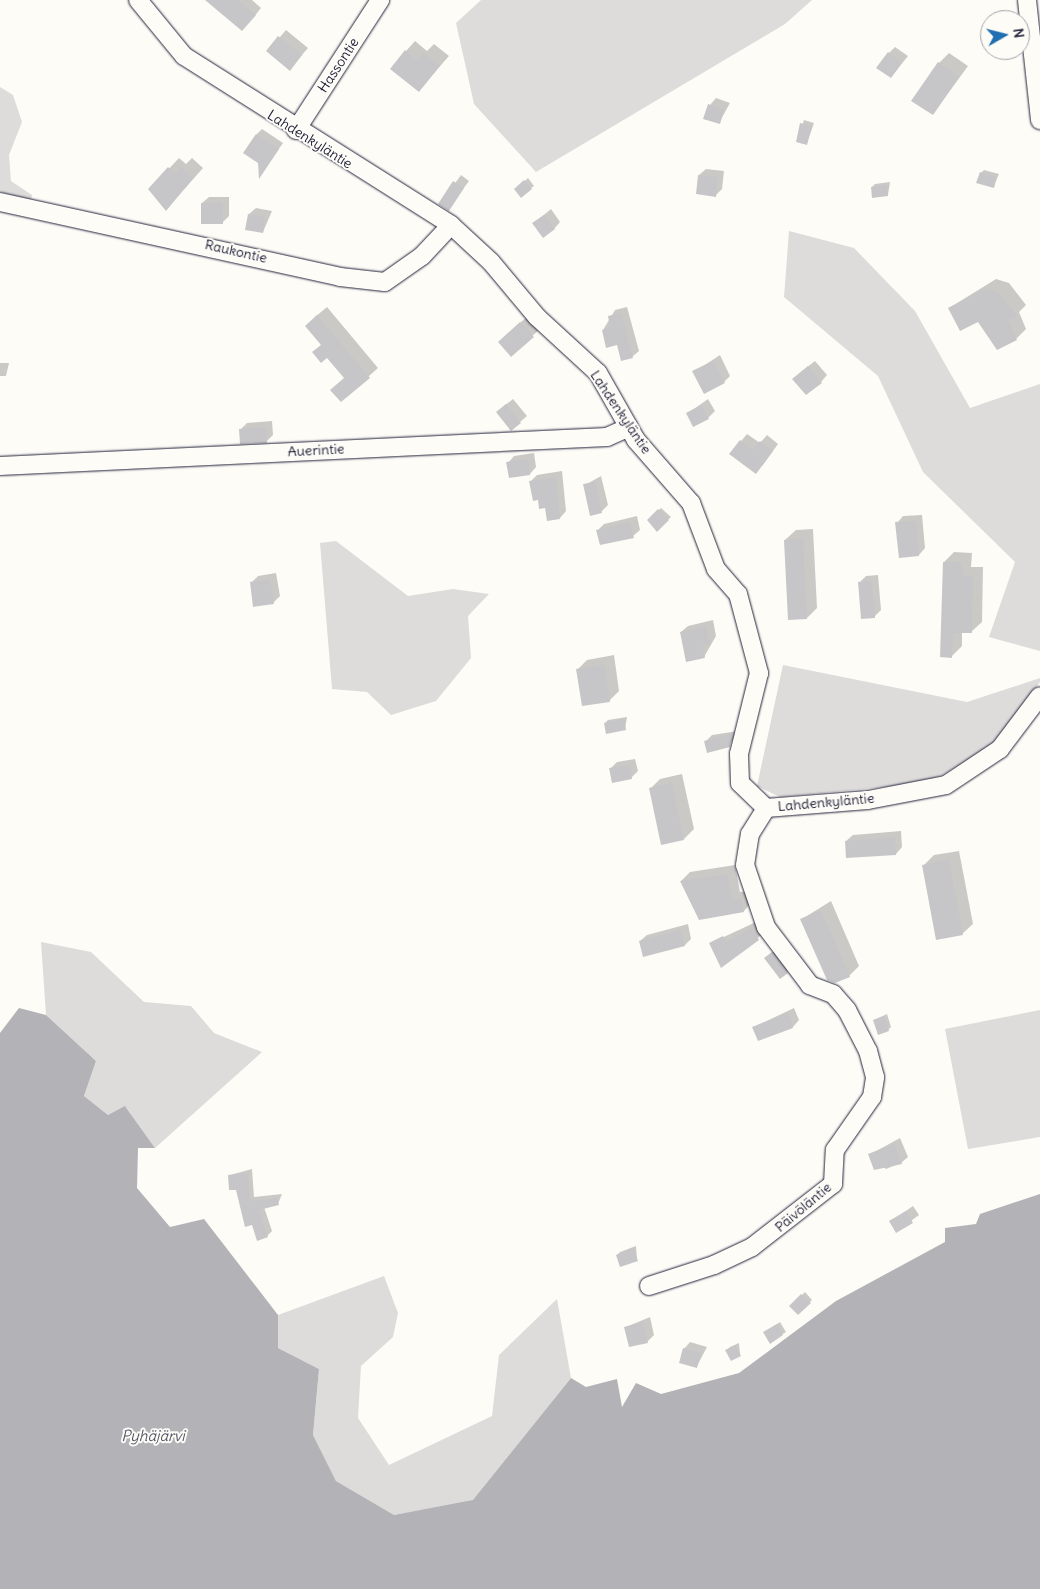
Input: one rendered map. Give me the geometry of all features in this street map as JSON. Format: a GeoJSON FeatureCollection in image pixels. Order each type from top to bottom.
{"type":"FeatureCollection","features":[{"type":"Feature","properties":{"kind":"street","name":"Lahdenkyläntie"},"geometry":{"type":"LineString","coordinates":[[138,0],[184,56],[296,130],[451,225],[491,262],[537,317],[598,373],[629,427],[690,503],[716,569],[738,594],[759,673],[739,754],[740,783],[766,808],[868,800],[946,785],[1000,749],[1040,696]]}},
{"type":"Feature","properties":{"kind":"street","name":"Hassontie"},"geometry":{"type":"LineString","coordinates":[[296,130],[380,0]]}},
{"type":"Feature","properties":{"kind":"street"},"geometry":{"type":"LineString","coordinates":[[1027,0],[1040,120]]}},
{"type":"Feature","properties":{"kind":"street","name":"Raukontie"},"geometry":{"type":"LineString","coordinates":[[0,202],[340,277],[385,282],[422,256],[451,225]]}},
{"type":"Feature","properties":{"kind":"street","name":"Auerintie"},"geometry":{"type":"LineString","coordinates":[[0,466],[608,437],[629,427]]}},
{"type":"Feature","properties":{"kind":"street","name":"Päivöläntie"},"geometry":{"type":"LineString","coordinates":[[649,1286],[714,1265],[752,1247],[832,1184],[835,1150],[872,1097],[875,1077],[868,1051],[847,1010],[833,994],[810,985],[766,927],[745,866],[750,834],[766,808]]}},
{"type":"Feature","properties":{"kind":"shaded area"},"geometry":{"type":"Polygon","coordinates":[[[481,0],[812,0],[785,24],[536,172],[474,104],[456,23],[481,0]]]}},
{"type":"Feature","properties":{"kind":"shaded area"},"geometry":{"type":"Polygon","coordinates":[[[0,87],[13,95],[22,122],[9,155],[11,181],[32,195],[31,200],[0,192],[0,87]]]}},
{"type":"Feature","properties":{"kind":"shaded area"},"geometry":{"type":"Polygon","coordinates":[[[789,231],[854,248],[915,311],[970,408],[1040,384],[1040,651],[989,637],[1015,562],[923,472],[878,376],[784,297],[789,231]]]}},
{"type":"Feature","properties":{"kind":"shaded area"},"geometry":{"type":"Polygon","coordinates":[[[336,541],[408,596],[453,589],[489,594],[468,616],[471,658],[436,701],[391,715],[367,692],[332,689],[320,543],[336,541]]]}},
{"type":"Feature","properties":{"kind":"shaded area"},"geometry":{"type":"Polygon","coordinates":[[[783,665],[967,702],[1040,678],[1040,682],[992,749],[927,783],[780,797],[757,786],[783,665]]]}},
{"type":"Feature","properties":{"kind":"shaded area"},"geometry":{"type":"Polygon","coordinates":[[[41,942],[91,952],[144,1002],[191,1006],[214,1033],[262,1052],[155,1148],[126,1107],[108,1115],[84,1096],[96,1061],[46,1015],[41,942]]]}},
{"type":"Feature","properties":{"kind":"shaded area"},"geometry":{"type":"Polygon","coordinates":[[[1040,1010],[1040,1137],[968,1149],[945,1029],[1040,1010]]]}},
{"type":"Feature","properties":{"kind":"shaded area"},"geometry":{"type":"Polygon","coordinates":[[[384,1276],[398,1313],[393,1337],[361,1366],[358,1418],[389,1465],[492,1416],[499,1355],[557,1299],[571,1378],[473,1501],[394,1515],[336,1481],[313,1435],[319,1369],[278,1348],[278,1315],[384,1276]]]}},
{"type":"Feature","properties":{"kind":"water","name":"Pyhäjärvi"},"geometry":{"type":"Polygon","coordinates":[[[19,1008],[46,1015],[96,1061],[84,1096],[108,1115],[125,1106],[155,1148],[138,1148],[137,1188],[170,1227],[204,1219],[278,1315],[278,1348],[319,1369],[313,1435],[336,1481],[394,1515],[473,1500],[571,1378],[586,1387],[617,1379],[622,1407],[636,1383],[661,1394],[739,1373],[836,1301],[945,1242],[945,1228],[976,1224],[980,1214],[1040,1194],[1040,1589],[0,1589],[0,1033],[19,1008]]]}},
{"type":"Feature","properties":{"kind":"building"},"geometry":{"type":"Polygon","coordinates":[[[205,0],[238,0],[256,15],[242,31],[205,0]]]}},
{"type":"Feature","properties":{"kind":"building"},"geometry":{"type":"Polygon","coordinates":[[[278,36],[302,55],[290,71],[266,51],[278,36]]]}},
{"type":"Feature","properties":{"kind":"building"},"geometry":{"type":"Polygon","coordinates":[[[405,50],[417,60],[423,53],[440,66],[419,92],[390,69],[405,50]]]}},
{"type":"Feature","properties":{"kind":"building"},"geometry":{"type":"Polygon","coordinates":[[[888,52],[902,63],[891,78],[876,68],[888,52]]]}},
{"type":"Feature","properties":{"kind":"building"},"geometry":{"type":"Polygon","coordinates":[[[938,62],[959,77],[933,115],[911,101],[938,62]]]}},
{"type":"Feature","properties":{"kind":"building"},"geometry":{"type":"Polygon","coordinates":[[[708,104],[724,110],[720,124],[703,119],[708,104]]]}},
{"type":"Feature","properties":{"kind":"building"},"geometry":{"type":"Polygon","coordinates":[[[800,123],[812,126],[807,145],[796,142],[800,123]]]}},
{"type":"Feature","properties":{"kind":"building"},"geometry":{"type":"Polygon","coordinates":[[[256,134],[279,149],[259,179],[258,163],[243,153],[256,134]]]}},
{"type":"Feature","properties":{"kind":"building"},"geometry":{"type":"Polygon","coordinates":[[[168,167],[176,174],[181,167],[193,178],[166,211],[148,189],[168,167]]]}},
{"type":"Feature","properties":{"kind":"building"},"geometry":{"type":"Polygon","coordinates":[[[980,172],[997,177],[994,188],[976,183],[980,172]]]}},
{"type":"Feature","properties":{"kind":"building"},"geometry":{"type":"Polygon","coordinates":[[[698,175],[718,177],[716,197],[696,194],[698,175]]]}},
{"type":"Feature","properties":{"kind":"building"},"geometry":{"type":"Polygon","coordinates":[[[524,180],[532,189],[521,198],[514,189],[524,180]]]}},
{"type":"Feature","properties":{"kind":"building"},"geometry":{"type":"Polygon","coordinates":[[[453,181],[464,188],[449,211],[438,204],[453,181]]]}},
{"type":"Feature","properties":{"kind":"building"},"geometry":{"type":"Polygon","coordinates":[[[887,185],[888,196],[872,198],[871,187],[887,185]]]}},
{"type":"Feature","properties":{"kind":"building"},"geometry":{"type":"Polygon","coordinates":[[[201,203],[223,203],[223,224],[201,224],[201,203]]]}},
{"type":"Feature","properties":{"kind":"building"},"geometry":{"type":"Polygon","coordinates":[[[248,214],[266,217],[263,233],[245,230],[248,214]]]}},
{"type":"Feature","properties":{"kind":"building"},"geometry":{"type":"Polygon","coordinates":[[[544,215],[555,229],[543,238],[532,223],[544,215]]]}},
{"type":"Feature","properties":{"kind":"building"},"geometry":{"type":"Polygon","coordinates":[[[985,289],[999,293],[1017,316],[1008,320],[1017,340],[997,350],[978,322],[960,331],[948,308],[985,289]]]}},
{"type":"Feature","properties":{"kind":"building"},"geometry":{"type":"Polygon","coordinates":[[[621,313],[633,358],[621,361],[617,345],[606,348],[602,330],[610,327],[608,316],[621,313]]]}},
{"type":"Feature","properties":{"kind":"building"},"geometry":{"type":"Polygon","coordinates":[[[317,315],[370,378],[341,402],[330,390],[344,378],[327,358],[321,363],[312,352],[321,345],[305,326],[317,315]]]}},
{"type":"Feature","properties":{"kind":"building"},"geometry":{"type":"Polygon","coordinates":[[[520,322],[534,337],[511,357],[498,342],[520,322]]]}},
{"type":"Feature","properties":{"kind":"building"},"geometry":{"type":"Polygon","coordinates":[[[713,361],[725,383],[704,394],[692,371],[713,361]]]}},
{"type":"Feature","properties":{"kind":"building"},"geometry":{"type":"Polygon","coordinates":[[[808,366],[822,383],[806,395],[792,379],[808,366]]]}},
{"type":"Feature","properties":{"kind":"building"},"geometry":{"type":"Polygon","coordinates":[[[506,404],[521,423],[511,431],[496,412],[506,404]]]}},
{"type":"Feature","properties":{"kind":"building"},"geometry":{"type":"Polygon","coordinates":[[[701,405],[709,419],[693,427],[686,413],[701,405]]]}},
{"type":"Feature","properties":{"kind":"building"},"geometry":{"type":"Polygon","coordinates":[[[266,427],[267,443],[240,444],[239,429],[266,427]]]}},
{"type":"Feature","properties":{"kind":"building"},"geometry":{"type":"Polygon","coordinates":[[[740,440],[753,450],[760,441],[773,451],[756,474],[729,454],[740,440]]]}},
{"type":"Feature","properties":{"kind":"building"},"geometry":{"type":"Polygon","coordinates":[[[528,459],[530,475],[509,478],[506,462],[528,459]]]}},
{"type":"Feature","properties":{"kind":"building"},"geometry":{"type":"Polygon","coordinates":[[[556,477],[560,519],[547,521],[545,508],[539,509],[538,500],[533,501],[529,481],[556,477]]]}},
{"type":"Feature","properties":{"kind":"building"},"geometry":{"type":"Polygon","coordinates":[[[595,482],[602,513],[590,516],[583,484],[595,482]]]}},
{"type":"Feature","properties":{"kind":"building"},"geometry":{"type":"Polygon","coordinates":[[[658,509],[669,520],[657,532],[647,520],[658,509]]]}},
{"type":"Feature","properties":{"kind":"building"},"geometry":{"type":"Polygon","coordinates":[[[916,521],[919,556],[899,558],[895,522],[916,521]]]}},
{"type":"Feature","properties":{"kind":"building"},"geometry":{"type":"Polygon","coordinates":[[[630,522],[634,538],[600,545],[596,530],[630,522]]]}},
{"type":"Feature","properties":{"kind":"building"},"geometry":{"type":"Polygon","coordinates":[[[803,539],[807,619],[788,620],[784,540],[803,539]]]}},
{"type":"Feature","properties":{"kind":"building"},"geometry":{"type":"Polygon","coordinates":[[[943,562],[962,562],[962,576],[973,576],[972,633],[953,633],[952,658],[940,657],[943,562]]]}},
{"type":"Feature","properties":{"kind":"building"},"geometry":{"type":"Polygon","coordinates":[[[270,579],[274,604],[253,607],[250,582],[270,579]]]}},
{"type":"Feature","properties":{"kind":"building"},"geometry":{"type":"Polygon","coordinates":[[[872,581],[875,618],[861,619],[858,582],[872,581]]]}},
{"type":"Feature","properties":{"kind":"building"},"geometry":{"type":"Polygon","coordinates":[[[706,626],[710,644],[702,646],[705,658],[686,662],[680,632],[706,626]]]}},
{"type":"Feature","properties":{"kind":"building"},"geometry":{"type":"Polygon","coordinates":[[[604,665],[610,702],[582,706],[576,669],[604,665]]]}},
{"type":"Feature","properties":{"kind":"building"},"geometry":{"type":"Polygon","coordinates":[[[624,719],[626,730],[606,734],[604,723],[624,719]]]}},
{"type":"Feature","properties":{"kind":"building"},"geometry":{"type":"Polygon","coordinates":[[[732,734],[730,747],[707,753],[704,741],[732,734]]]}},
{"type":"Feature","properties":{"kind":"building"},"geometry":{"type":"Polygon","coordinates":[[[629,765],[632,779],[612,783],[609,768],[629,765]]]}},
{"type":"Feature","properties":{"kind":"building"},"geometry":{"type":"Polygon","coordinates":[[[672,783],[684,840],[661,845],[649,788],[672,783]]]}},
{"type":"Feature","properties":{"kind":"building"},"geometry":{"type":"Polygon","coordinates":[[[895,837],[896,855],[846,858],[845,841],[895,837]]]}},
{"type":"Feature","properties":{"kind":"building"},"geometry":{"type":"Polygon","coordinates":[[[949,860],[963,935],[936,940],[922,865],[949,860]]]}},
{"type":"Feature","properties":{"kind":"building"},"geometry":{"type":"Polygon","coordinates":[[[727,874],[732,900],[741,899],[744,912],[699,920],[680,881],[727,874]]]}},
{"type":"Feature","properties":{"kind":"building"},"geometry":{"type":"Polygon","coordinates":[[[821,910],[850,977],[835,983],[827,980],[800,919],[821,910]]]}},
{"type":"Feature","properties":{"kind":"building"},"geometry":{"type":"Polygon","coordinates":[[[751,927],[759,940],[721,968],[709,943],[723,936],[726,942],[751,927]]]}},
{"type":"Feature","properties":{"kind":"building"},"geometry":{"type":"Polygon","coordinates":[[[681,930],[685,946],[643,957],[639,941],[681,930]]]}},
{"type":"Feature","properties":{"kind":"building"},"geometry":{"type":"Polygon","coordinates":[[[772,952],[788,973],[780,979],[764,958],[772,952]]]}},
{"type":"Feature","properties":{"kind":"building"},"geometry":{"type":"Polygon","coordinates":[[[788,1013],[793,1028],[758,1041],[752,1027],[788,1013]]]}},
{"type":"Feature","properties":{"kind":"building"},"geometry":{"type":"Polygon","coordinates":[[[884,1016],[889,1031],[878,1035],[873,1020],[884,1016]]]}},
{"type":"Feature","properties":{"kind":"building"},"geometry":{"type":"Polygon","coordinates":[[[894,1144],[902,1164],[874,1170],[868,1154],[894,1144]]]}},
{"type":"Feature","properties":{"kind":"building"},"geometry":{"type":"Polygon","coordinates":[[[248,1173],[250,1201],[277,1198],[279,1205],[259,1210],[268,1237],[257,1241],[252,1225],[245,1227],[236,1190],[229,1190],[228,1175],[248,1173]]]}},
{"type":"Feature","properties":{"kind":"building"},"geometry":{"type":"Polygon","coordinates":[[[906,1211],[913,1223],[896,1233],[889,1221],[906,1211]]]}},
{"type":"Feature","properties":{"kind":"building"},"geometry":{"type":"Polygon","coordinates":[[[633,1248],[638,1261],[620,1267],[616,1255],[633,1248]]]}},
{"type":"Feature","properties":{"kind":"building"},"geometry":{"type":"Polygon","coordinates":[[[801,1294],[811,1303],[798,1315],[789,1306],[801,1294]]]}},
{"type":"Feature","properties":{"kind":"building"},"geometry":{"type":"Polygon","coordinates":[[[643,1322],[648,1343],[629,1347],[624,1327],[643,1322]]]}},
{"type":"Feature","properties":{"kind":"building"},"geometry":{"type":"Polygon","coordinates":[[[777,1324],[783,1335],[770,1344],[763,1332],[777,1324]]]}},
{"type":"Feature","properties":{"kind":"building"},"geometry":{"type":"Polygon","coordinates":[[[736,1345],[741,1356],[731,1361],[725,1350],[736,1345]]]}},
{"type":"Feature","properties":{"kind":"building"},"geometry":{"type":"Polygon","coordinates":[[[683,1348],[701,1353],[697,1368],[679,1363],[683,1348]]]}}]}
